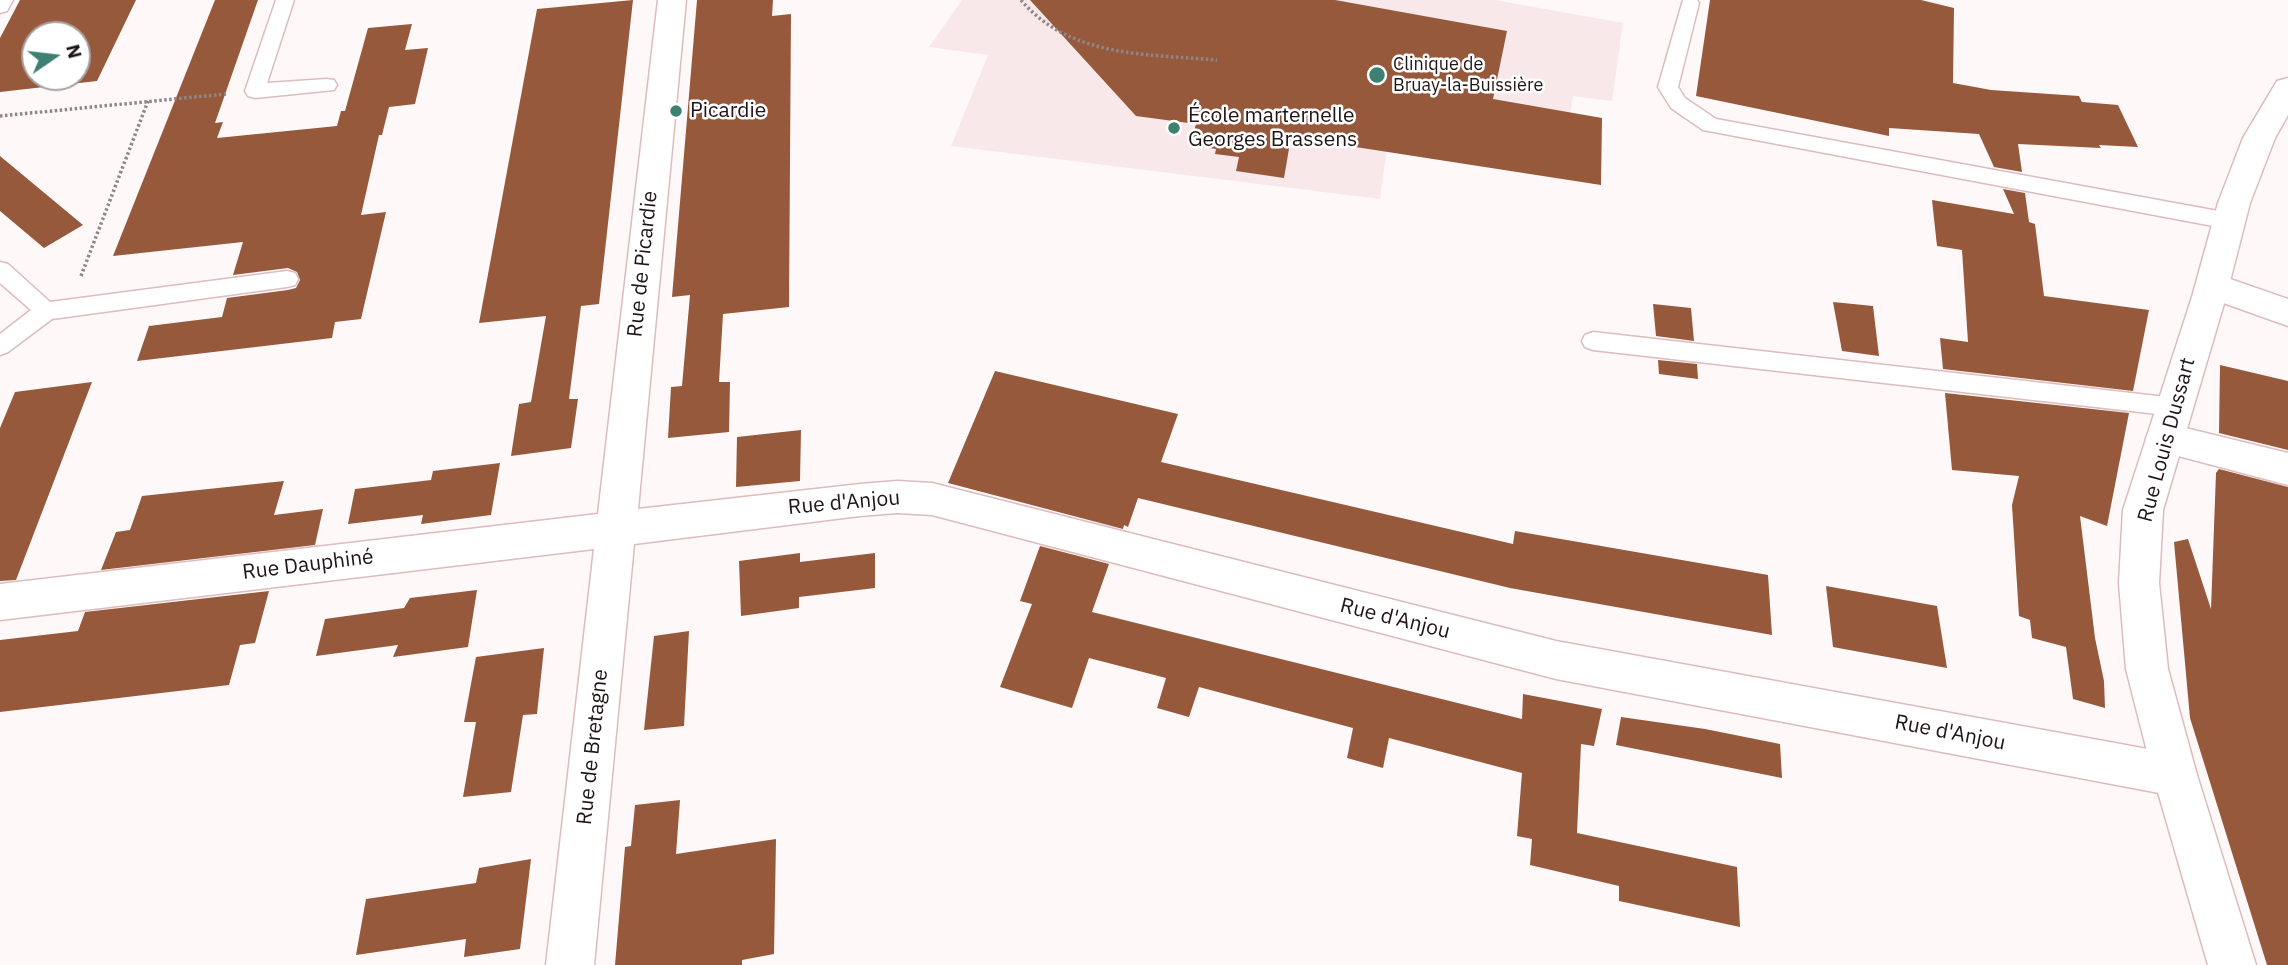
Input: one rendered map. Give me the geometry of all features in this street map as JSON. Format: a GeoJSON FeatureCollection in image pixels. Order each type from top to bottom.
{"type":"FeatureCollection","features":[{"type":"Feature","properties":{"kind":"street","name":"Rue de Picardie"},"geometry":{"type":"LineString","coordinates":[[616,528],[672,0]]}},
{"type":"Feature","properties":{"kind":"street","name":"Rue Louis Dussart"},"geometry":{"type":"LineString","coordinates":[[2232,965],[2175,775],[2147,669],[2139,583],[2143,510],[2213,286],[2229,221],[2259,138],[2288,88]]}},
{"type":"Feature","properties":{"kind":"street"},"geometry":{"type":"LineString","coordinates":[[2213,286],[2288,313]]}},
{"type":"Feature","properties":{"kind":"street"},"geometry":{"type":"LineString","coordinates":[[2170,423],[2288,469]]}},
{"type":"Feature","properties":{"kind":"street","name":"Rue d'Anjou"},"geometry":{"type":"LineString","coordinates":[[616,528],[860,500],[897,497],[932,499],[1556,660],[2175,775]]}},
{"type":"Feature","properties":{"kind":"street","name":"Rue Dauphiné"},"geometry":{"type":"LineString","coordinates":[[0,602],[616,528]]}},
{"type":"Feature","properties":{"kind":"street","name":"Rue de Bretagne"},"geometry":{"type":"LineString","coordinates":[[570,965],[616,528]]}},
{"type":"Feature","properties":{"kind":"lane"},"geometry":{"type":"LineString","coordinates":[[0,7],[4,0]]}},
{"type":"Feature","properties":{"kind":"lane"},"geometry":{"type":"LineString","coordinates":[[285,0],[255,91],[327,85]]}},
{"type":"Feature","properties":{"kind":"lane"},"geometry":{"type":"LineString","coordinates":[[1689,3],[1668,88],[1678,103],[1710,125],[2229,221]]}},
{"type":"Feature","properties":{"kind":"lane"},"geometry":{"type":"LineString","coordinates":[[0,270],[46,311]]}},
{"type":"Feature","properties":{"kind":"lane"},"geometry":{"type":"LineString","coordinates":[[0,346],[46,311],[287,279]]}},
{"type":"Feature","properties":{"kind":"lane"},"geometry":{"type":"LineString","coordinates":[[1593,341],[2170,423]]}},
{"type":"Feature","properties":{"kind":"path"},"geometry":{"type":"LineString","coordinates":[[1021,0],[1037,20],[1080,42],[1102,48],[1217,60]]}},
{"type":"Feature","properties":{"kind":"path"},"geometry":{"type":"LineString","coordinates":[[0,116],[255,91]]}},
{"type":"Feature","properties":{"kind":"path"},"geometry":{"type":"LineString","coordinates":[[46,311],[81,277],[148,101]]}},
{"type":"Feature","properties":{"kind":"shaded area","name":"Clinique de Bruay-la-Buissière"},"geometry":{"type":"Polygon","coordinates":[[[962,0],[1495,0],[1623,23],[1612,101],[1573,96],[1570,113],[1392,110],[1380,199],[951,146],[988,55],[929,47],[962,0]]]}},
{"type":"Feature","properties":{"kind":"building"},"geometry":{"type":"Polygon","coordinates":[[[20,0],[136,0],[97,81],[91,82],[91,21],[21,21],[21,90],[0,92],[0,38],[20,0]]]}},
{"type":"Feature","properties":{"kind":"building"},"geometry":{"type":"Polygon","coordinates":[[[215,0],[258,0],[215,123],[223,122],[217,138],[337,126],[341,111],[345,111],[368,28],[412,24],[405,50],[428,48],[415,104],[389,107],[382,135],[379,135],[361,215],[386,212],[361,319],[335,322],[332,338],[137,361],[149,326],[222,317],[227,298],[288,290],[296,288],[300,280],[297,272],[288,268],[233,275],[243,242],[113,256],[215,0]]]}},
{"type":"Feature","properties":{"kind":"building"},"geometry":{"type":"Polygon","coordinates":[[[633,0],[599,304],[581,306],[569,399],[578,399],[571,448],[511,456],[519,404],[531,402],[546,316],[479,323],[537,9],[633,0]]]}},
{"type":"Feature","properties":{"kind":"building"},"geometry":{"type":"Polygon","coordinates":[[[697,0],[773,0],[772,16],[791,14],[789,307],[723,314],[719,382],[730,382],[729,432],[668,438],[671,387],[682,386],[690,295],[672,297],[697,0]]]}},
{"type":"Feature","properties":{"kind":"building","name":"Clinique de Bruay-la-Buissière"},"geometry":{"type":"Polygon","coordinates":[[[1030,0],[1335,0],[1507,31],[1493,99],[1602,118],[1601,185],[1291,137],[1284,178],[1236,171],[1239,157],[1215,154],[1216,149],[1190,145],[1196,124],[1136,116],[1030,0]]]}},
{"type":"Feature","properties":{"kind":"building"},"geometry":{"type":"Polygon","coordinates":[[[1710,0],[1921,0],[1954,8],[1953,83],[1991,90],[2079,96],[2082,102],[2118,105],[2138,147],[2018,144],[2022,172],[1994,167],[1979,134],[1889,128],[1889,136],[1696,96],[1710,0]]]}},
{"type":"Feature","properties":{"kind":"building"},"geometry":{"type":"Polygon","coordinates":[[[0,156],[83,225],[44,248],[0,211],[0,156]]]}},
{"type":"Feature","properties":{"kind":"building"},"geometry":{"type":"Polygon","coordinates":[[[2003,189],[2025,193],[2029,222],[2035,224],[2044,296],[2149,310],[2133,391],[1943,369],[1940,338],[1968,342],[1962,250],[1937,246],[1932,200],[2014,214],[2003,189]]]}},
{"type":"Feature","properties":{"kind":"building"},"geometry":{"type":"Polygon","coordinates":[[[1833,302],[1873,306],[1879,356],[1842,351],[1833,302]]]}},
{"type":"Feature","properties":{"kind":"building"},"geometry":{"type":"Polygon","coordinates":[[[1653,304],[1691,308],[1694,341],[1656,336],[1653,304]]]}},
{"type":"Feature","properties":{"kind":"building"},"geometry":{"type":"Polygon","coordinates":[[[1658,360],[1697,364],[1698,379],[1659,374],[1658,360]]]}},
{"type":"Feature","properties":{"kind":"building"},"geometry":{"type":"Polygon","coordinates":[[[2220,365],[2288,381],[2288,450],[2219,433],[2220,365]]]}},
{"type":"Feature","properties":{"kind":"building"},"geometry":{"type":"Polygon","coordinates":[[[995,371],[1178,414],[1161,462],[1513,544],[1515,531],[1768,575],[1772,635],[1510,588],[1138,498],[1128,527],[1124,525],[1123,529],[948,483],[995,371]]]}},
{"type":"Feature","properties":{"kind":"building"},"geometry":{"type":"Polygon","coordinates":[[[92,382],[16,580],[0,581],[0,428],[15,392],[92,382]]]}},
{"type":"Feature","properties":{"kind":"building"},"geometry":{"type":"Polygon","coordinates":[[[1945,393],[2129,413],[2107,526],[2080,516],[2095,638],[2104,681],[2105,708],[2073,699],[2066,647],[2032,638],[2030,620],[2019,616],[2012,505],[2019,476],[1952,470],[1945,393]]]}},
{"type":"Feature","properties":{"kind":"building"},"geometry":{"type":"Polygon","coordinates":[[[801,430],[800,481],[736,487],[737,437],[801,430]]]}},
{"type":"Feature","properties":{"kind":"building"},"geometry":{"type":"Polygon","coordinates":[[[500,463],[491,515],[421,524],[423,515],[348,524],[355,489],[431,480],[433,471],[500,463]]]}},
{"type":"Feature","properties":{"kind":"building"},"geometry":{"type":"Polygon","coordinates":[[[2219,469],[2288,487],[2288,965],[2267,965],[2190,718],[2174,542],[2188,539],[2211,609],[2216,473],[2219,469]]]}},
{"type":"Feature","properties":{"kind":"building"},"geometry":{"type":"Polygon","coordinates":[[[284,481],[274,515],[323,509],[315,545],[101,570],[116,532],[130,530],[142,496],[284,481]]]}},
{"type":"Feature","properties":{"kind":"building"},"geometry":{"type":"Polygon","coordinates":[[[1040,546],[1109,564],[1092,612],[1522,719],[1523,694],[1602,709],[1594,746],[1581,744],[1577,833],[1737,867],[1740,927],[1619,901],[1619,886],[1530,865],[1532,839],[1517,836],[1522,773],[1389,738],[1383,768],[1347,758],[1353,728],[1199,687],[1189,717],[1157,708],[1166,678],[1089,658],[1072,708],[1000,687],[1032,604],[1020,601],[1040,546]]]}},
{"type":"Feature","properties":{"kind":"building"},"geometry":{"type":"Polygon","coordinates":[[[800,553],[800,562],[875,553],[875,588],[799,597],[799,608],[741,616],[739,561],[800,553]]]}},
{"type":"Feature","properties":{"kind":"building"},"geometry":{"type":"Polygon","coordinates":[[[1826,586],[1937,606],[1947,668],[1833,647],[1826,586]]]}},
{"type":"Feature","properties":{"kind":"building"},"geometry":{"type":"Polygon","coordinates":[[[477,590],[468,647],[393,657],[398,645],[316,656],[325,619],[404,608],[410,598],[477,590]]]}},
{"type":"Feature","properties":{"kind":"building"},"geometry":{"type":"Polygon","coordinates":[[[269,591],[255,643],[240,645],[229,685],[0,712],[0,640],[78,631],[85,612],[269,591]]]}},
{"type":"Feature","properties":{"kind":"building"},"geometry":{"type":"Polygon","coordinates":[[[689,631],[684,726],[644,730],[654,636],[689,631]]]}},
{"type":"Feature","properties":{"kind":"building"},"geometry":{"type":"Polygon","coordinates":[[[544,648],[537,714],[523,715],[511,792],[463,797],[476,722],[464,722],[476,657],[544,648]]]}},
{"type":"Feature","properties":{"kind":"building"},"geometry":{"type":"Polygon","coordinates":[[[1621,717],[1705,729],[1780,744],[1782,778],[1616,745],[1621,717]]]}},
{"type":"Feature","properties":{"kind":"building"},"geometry":{"type":"Polygon","coordinates":[[[680,800],[676,854],[776,839],[774,954],[742,960],[742,965],[615,965],[625,847],[631,846],[635,805],[680,800]]]}},
{"type":"Feature","properties":{"kind":"building"},"geometry":{"type":"Polygon","coordinates":[[[531,859],[520,949],[464,957],[466,939],[356,955],[366,899],[476,883],[479,868],[531,859]]]}},
{"type":"Feature","properties":{"kind":"place","name":"Clinique de Bruay-la-Buissière"},"geometry":{"type":"Point","coordinates":[1377,75]}},
{"type":"Feature","properties":{"kind":"place","name":"Picardie"},"geometry":{"type":"Point","coordinates":[676,111]}},
{"type":"Feature","properties":{"kind":"place","name":"École marternelle Georges Brassens"},"geometry":{"type":"Point","coordinates":[1174,128]}}]}
